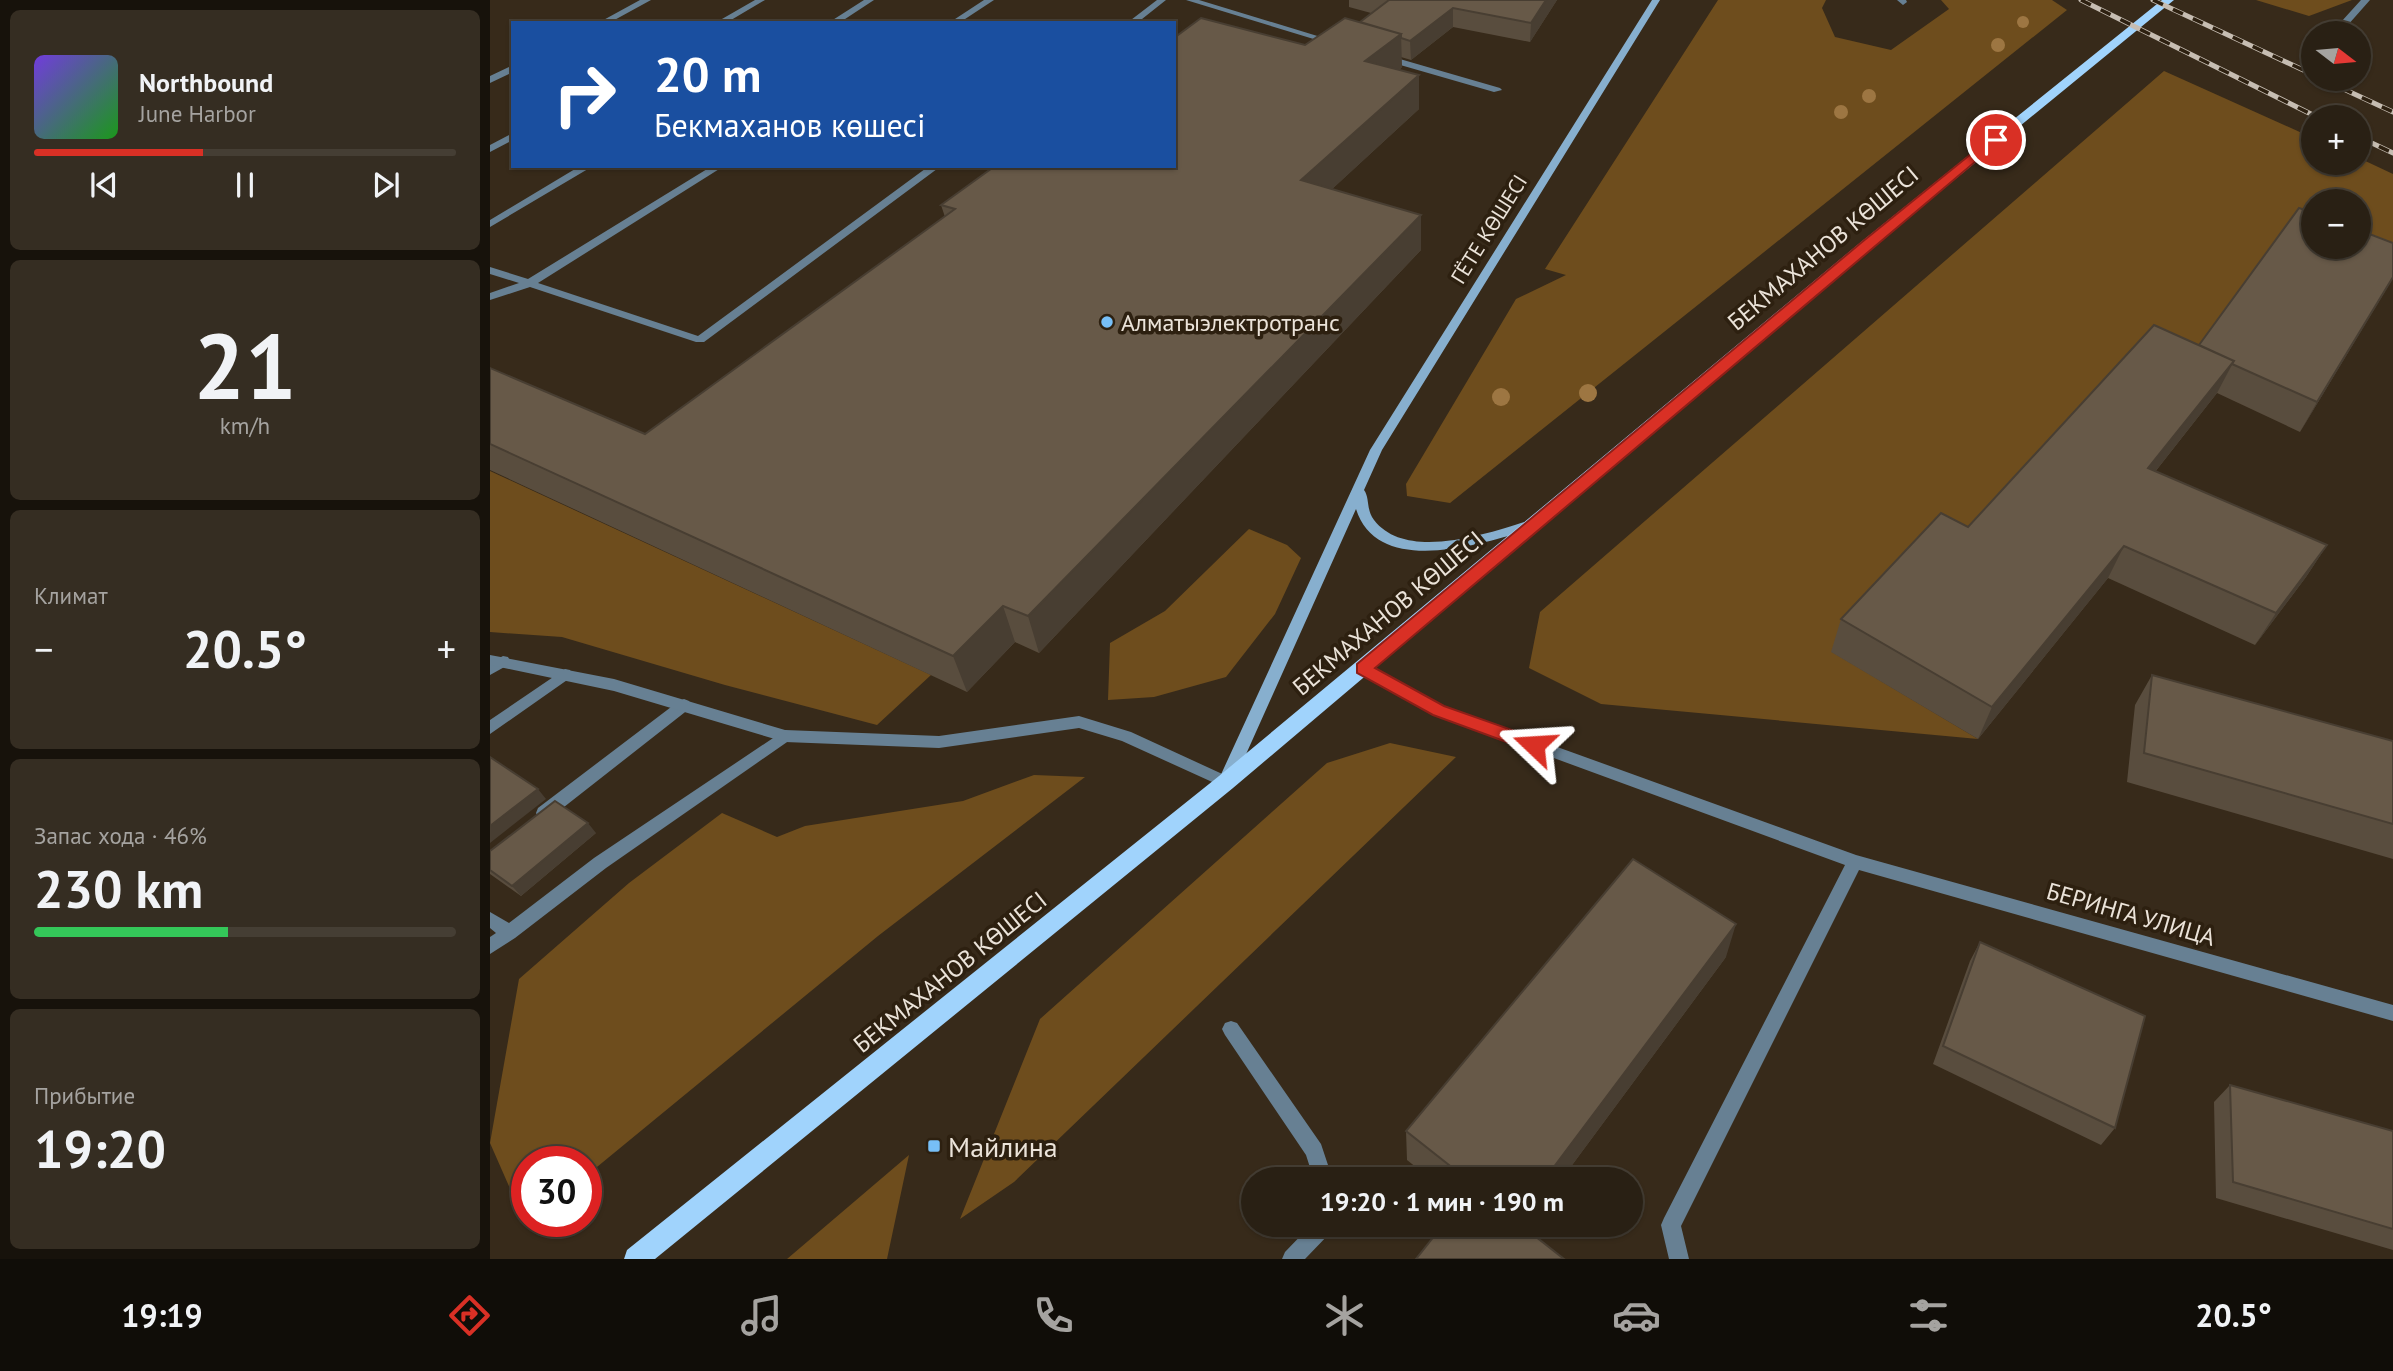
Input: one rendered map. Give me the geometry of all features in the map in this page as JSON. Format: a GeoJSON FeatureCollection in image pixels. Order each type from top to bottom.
{"type":"FeatureCollection","features":[{"type":"Feature","properties":{"kind":"main road","name":"ГЁТЕ КӨШЕСІ"},"geometry":{"type":"LineString","coordinates":[[1226,782],[1362,483],[1403,403],[1656,0]]}},
{"type":"Feature","properties":{"kind":"main road","name":"БЕКМАХАНОВ КӨШЕСІ"},"geometry":{"type":"LineString","coordinates":[[636,1259],[1226,782],[1866,244],[2169,0]]}},
{"type":"Feature","properties":{"kind":"main road"},"geometry":{"type":"LineString","coordinates":[[1362,483],[1360,507],[1367,522],[1383,536],[1400,545],[1471,542],[1535,524]]}},
{"type":"Feature","properties":{"kind":"street"},"geometry":{"type":"LineString","coordinates":[[607,21],[647,0]]}},
{"type":"Feature","properties":{"kind":"street"},"geometry":{"type":"LineString","coordinates":[[723,21],[761,0]]}},
{"type":"Feature","properties":{"kind":"street"},"geometry":{"type":"LineString","coordinates":[[835,21],[870,0]]}},
{"type":"Feature","properties":{"kind":"street"},"geometry":{"type":"LineString","coordinates":[[956,21],[990,0]]}},
{"type":"Feature","properties":{"kind":"street"},"geometry":{"type":"LineString","coordinates":[[1134,21],[1162,0]]}},
{"type":"Feature","properties":{"kind":"street"},"geometry":{"type":"LineString","coordinates":[[1190,0],[1350,47]]}},
{"type":"Feature","properties":{"kind":"street"},"geometry":{"type":"LineString","coordinates":[[2347,21],[2366,0]]}},
{"type":"Feature","properties":{"kind":"street"},"geometry":{"type":"LineString","coordinates":[[1377,55],[1497,90]]}},
{"type":"Feature","properties":{"kind":"street"},"geometry":{"type":"LineString","coordinates":[[490,80],[511,69]]}},
{"type":"Feature","properties":{"kind":"street"},"geometry":{"type":"LineString","coordinates":[[490,149],[511,137]]}},
{"type":"Feature","properties":{"kind":"street"},"geometry":{"type":"LineString","coordinates":[[490,224],[585,168]]}},
{"type":"Feature","properties":{"kind":"street"},"geometry":{"type":"LineString","coordinates":[[490,297],[530,283],[716,168]]}},
{"type":"Feature","properties":{"kind":"street"},"geometry":{"type":"LineString","coordinates":[[490,270],[700,341],[933,168]]}},
{"type":"Feature","properties":{"kind":"street"},"geometry":{"type":"LineString","coordinates":[[494,664],[565,674],[684,705],[785,736],[939,742],[1079,722],[1126,736],[1226,782]]}},
{"type":"Feature","properties":{"kind":"street","name":"БЕРИНГА УЛИЦА"},"geometry":{"type":"LineString","coordinates":[[1363,668],[1438,710],[1855,862],[2393,1013]]}},
{"type":"Feature","properties":{"kind":"street"},"geometry":{"type":"LineString","coordinates":[[490,728],[565,674]]}},
{"type":"Feature","properties":{"kind":"street"},"geometry":{"type":"LineString","coordinates":[[533,822],[684,705]]}},
{"type":"Feature","properties":{"kind":"street"},"geometry":{"type":"LineString","coordinates":[[490,947],[600,863],[785,736]]}},
{"type":"Feature","properties":{"kind":"street"},"geometry":{"type":"LineString","coordinates":[[1679,1259],[1671,1225],[1855,862]]}},
{"type":"Feature","properties":{"kind":"street"},"geometry":{"type":"LineString","coordinates":[[490,919],[509,933]]}},
{"type":"Feature","properties":{"kind":"street"},"geometry":{"type":"LineString","coordinates":[[1231,1028],[1314,1150],[1320,1167]]}},
{"type":"Feature","properties":{"kind":"street"},"geometry":{"type":"LineString","coordinates":[[1292,1259],[1313,1237]]}},
{"type":"Feature","properties":{"kind":"shaded area"},"geometry":{"type":"Polygon","coordinates":[[[1718,0],[1826,0],[1822,8],[1835,37],[1891,50],[1949,9],[1941,0],[2052,0],[2067,10],[1450,503],[1407,496],[1406,484],[1516,299],[1566,275],[1545,269],[1718,0]]]}},
{"type":"Feature","properties":{"kind":"shaded area"},"geometry":{"type":"Polygon","coordinates":[[[2256,0],[2352,0],[2309,16],[2256,0]]]}},
{"type":"Feature","properties":{"kind":"shaded area"},"geometry":{"type":"Polygon","coordinates":[[[2164,71],[2301,133],[2301,175],[2371,175],[2371,164],[2393,174],[2393,278],[2183,378],[1988,524],[1832,652],[1978,739],[1601,704],[1529,668],[1540,612],[2164,71]]]}},
{"type":"Feature","properties":{"kind":"shaded area"},"geometry":{"type":"Polygon","coordinates":[[[490,471],[931,675],[877,725],[725,685],[562,637],[490,632],[490,471]]]}},
{"type":"Feature","properties":{"kind":"shaded area"},"geometry":{"type":"Polygon","coordinates":[[[1249,529],[1287,545],[1301,558],[1275,614],[1226,677],[1154,697],[1108,700],[1110,643],[1165,611],[1249,529]]]}},
{"type":"Feature","properties":{"kind":"shaded area"},"geometry":{"type":"Polygon","coordinates":[[[1390,743],[1456,757],[1014,1182],[960,1219],[1040,1019],[1327,763],[1390,743]]]}},
{"type":"Feature","properties":{"kind":"shaded area"},"geometry":{"type":"Polygon","coordinates":[[[1034,775],[1085,777],[878,936],[602,1163],[602,1146],[511,1146],[511,1191],[490,1143],[519,979],[629,883],[722,813],[777,837],[805,826],[963,801],[1034,775]]]}},
{"type":"Feature","properties":{"kind":"shaded area"},"geometry":{"type":"Polygon","coordinates":[[[909,1155],[887,1259],[787,1259],[909,1155]]]}},
{"type":"Feature","properties":{"kind":"building"},"geometry":{"type":"Polygon","coordinates":[[[1389,0],[1546,0],[1531,23],[1453,8],[1410,41],[1401,38],[1401,34],[1360,22],[1389,0]]]}},
{"type":"Feature","properties":{"kind":"building","name":"Алматыэлектротранс"},"geometry":{"type":"Polygon","coordinates":[[[1201,18],[1305,45],[1345,18],[1401,34],[1365,61],[1419,75],[1301,180],[1421,215],[1028,616],[1003,606],[953,656],[490,444],[490,368],[645,434],[955,209],[941,205],[992,168],[1176,168],[1176,37],[1201,18]]]}},
{"type":"Feature","properties":{"kind":"building"},"geometry":{"type":"Polygon","coordinates":[[[2299,208],[2301,259],[2371,259],[2371,235],[2393,243],[2393,277],[2317,402],[2232,364],[2234,361],[2199,345],[2299,208]]]}},
{"type":"Feature","properties":{"kind":"building"},"geometry":{"type":"Polygon","coordinates":[[[2154,325],[2234,361],[2148,468],[2327,545],[2276,613],[2124,546],[1992,707],[1841,619],[1941,513],[1968,527],[2154,325]]]}},
{"type":"Feature","properties":{"kind":"building"},"geometry":{"type":"Polygon","coordinates":[[[2152,675],[2393,741],[2393,824],[2144,753],[2152,675]]]}},
{"type":"Feature","properties":{"kind":"building"},"geometry":{"type":"Polygon","coordinates":[[[490,757],[538,789],[490,826],[490,757]]]}},
{"type":"Feature","properties":{"kind":"building"},"geometry":{"type":"Polygon","coordinates":[[[555,801],[588,823],[512,886],[490,870],[490,851],[555,801]]]}},
{"type":"Feature","properties":{"kind":"building"},"geometry":{"type":"Polygon","coordinates":[[[1633,859],[1736,924],[1554,1167],[1452,1167],[1406,1131],[1633,859]]]}},
{"type":"Feature","properties":{"kind":"building"},"geometry":{"type":"Polygon","coordinates":[[[1980,942],[2145,1016],[2115,1128],[1943,1046],[1980,942]]]}},
{"type":"Feature","properties":{"kind":"building"},"geometry":{"type":"Polygon","coordinates":[[[2230,1085],[2393,1131],[2393,1229],[2233,1182],[2230,1085]]]}},
{"type":"Feature","properties":{"kind":"building"},"geometry":{"type":"Polygon","coordinates":[[[1433,1237],[1536,1237],[1564,1259],[1416,1259],[1433,1237]]]}},
{"type":"Feature","properties":{"kind":"railway"},"geometry":{"type":"LineString","coordinates":[[2081,0],[2301,109]]}},
{"type":"Feature","properties":{"kind":"railway"},"geometry":{"type":"LineString","coordinates":[[2153,0],[2301,69]]}},
{"type":"Feature","properties":{"kind":"railway"},"geometry":{"type":"LineString","coordinates":[[2348,91],[2393,112]]}},
{"type":"Feature","properties":{"kind":"railway"},"geometry":{"type":"LineString","coordinates":[[2371,143],[2393,153]]}},
{"type":"Feature","properties":{"kind":"place","name":"Алматыэлектротранс"},"geometry":{"type":"Point","coordinates":[1107,322]}},
{"type":"Feature","properties":{"kind":"place","name":"Майлина"},"geometry":{"type":"Point","coordinates":[934,1146]}},
{"type":"Feature","properties":{"kind":"route"},"geometry":{"type":"LineString","coordinates":[[1534,745],[1438,710],[1363,668],[1866,244],[1996,140]]}}]}
